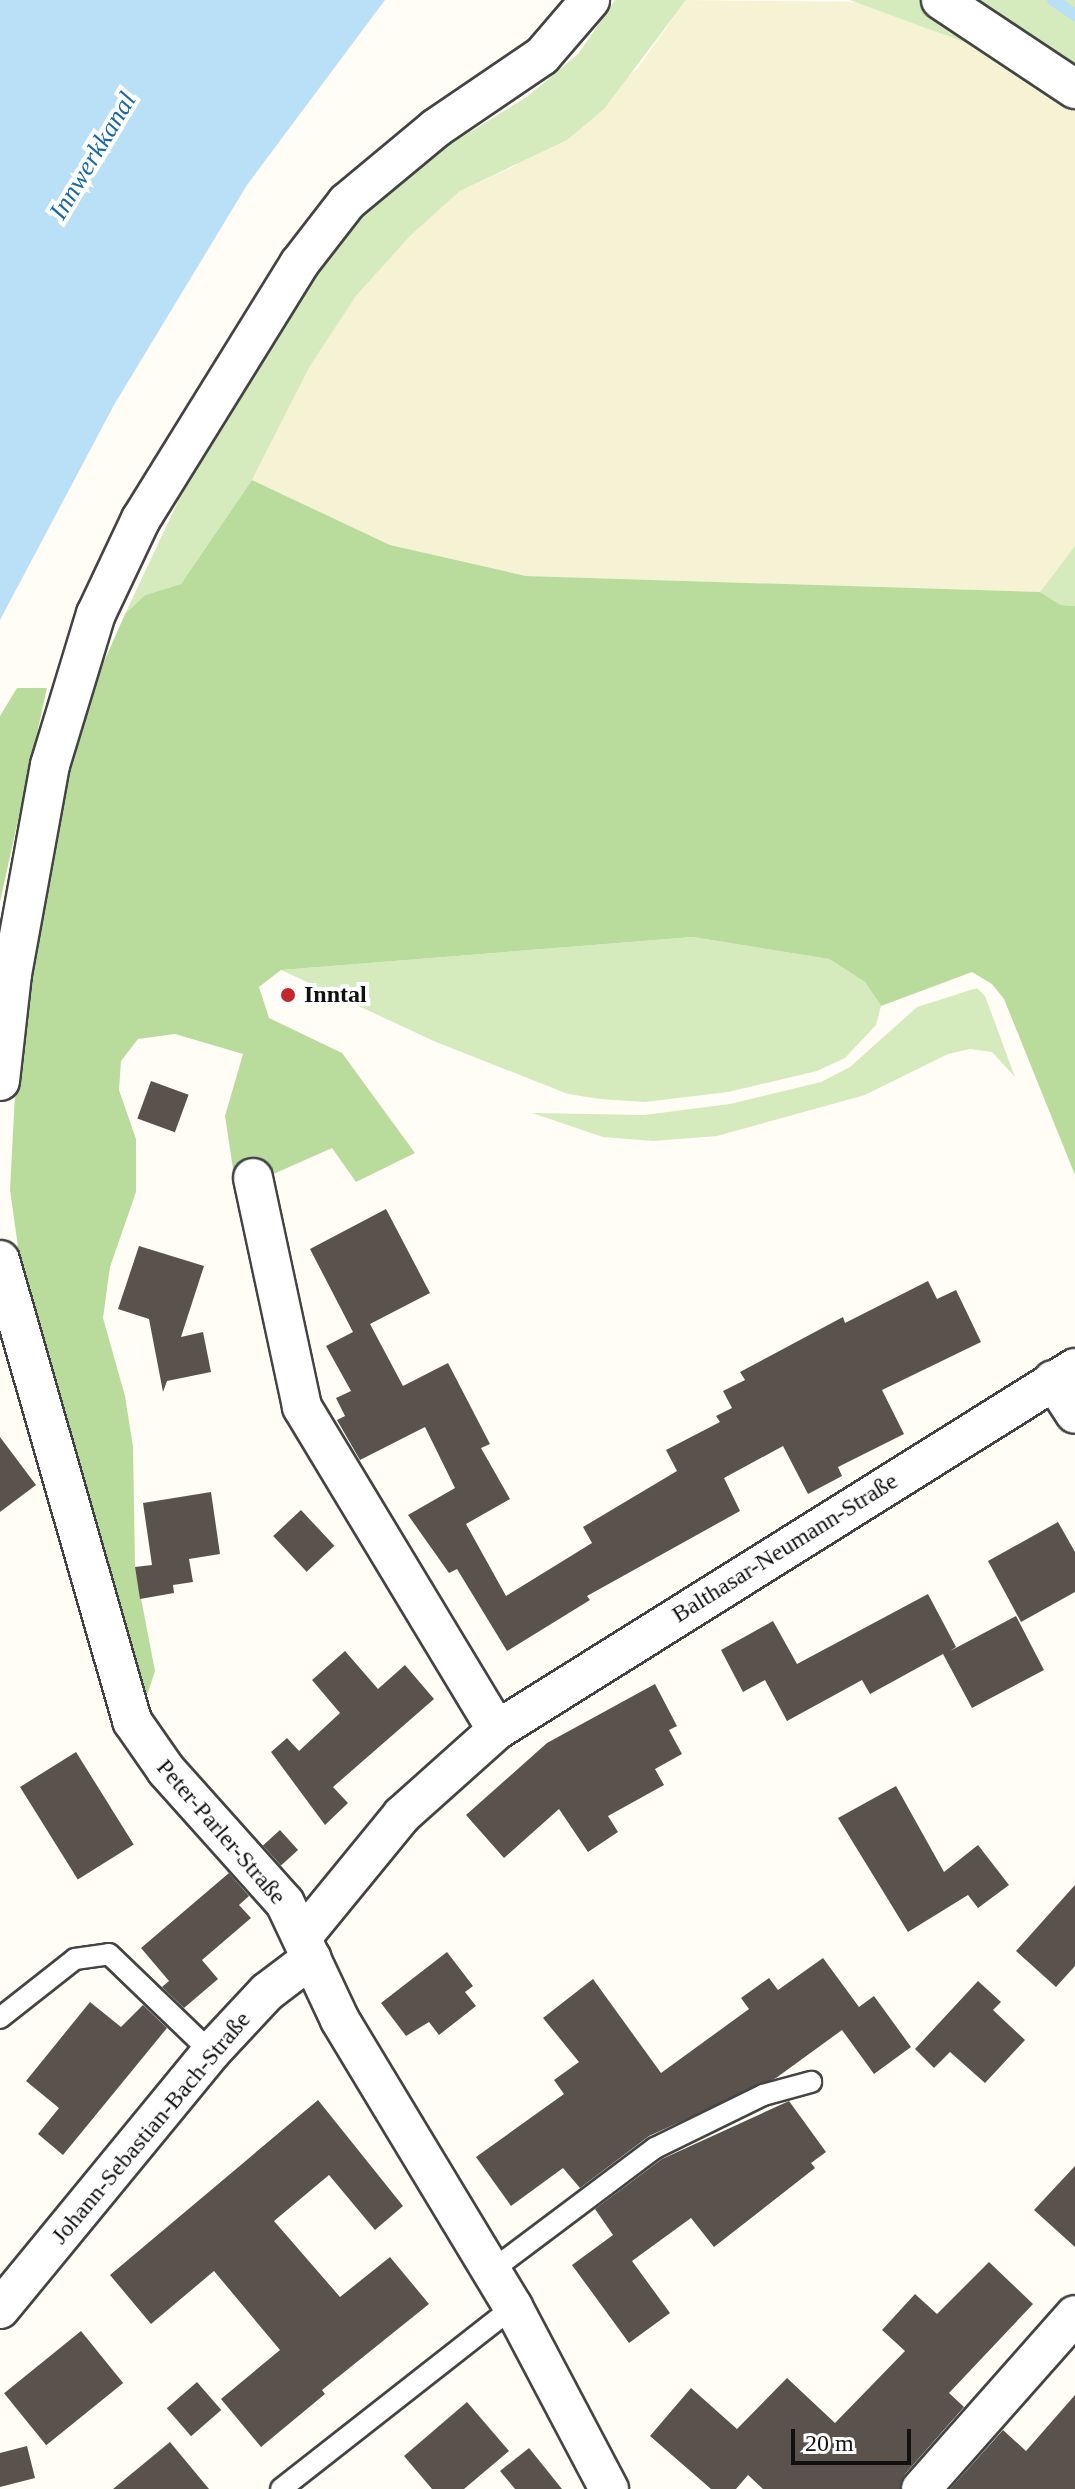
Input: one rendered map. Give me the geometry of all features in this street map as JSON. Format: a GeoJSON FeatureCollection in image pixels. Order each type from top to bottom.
{"type":"FeatureCollection","features":[{"type":"Feature","properties":{"kind":"street"},"geometry":{"type":"LineString","coordinates":[[0,1081],[12,974],[50,765],[96,614],[141,519],[299,264],[347,202],[436,128],[542,56],[590,0]]}},
{"type":"Feature","properties":{"kind":"street"},"geometry":{"type":"LineString","coordinates":[[941,0],[1075,89]]}},
{"type":"Feature","properties":{"kind":"street"},"geometry":{"type":"LineString","coordinates":[[253,1178],[302,1407],[497,1730]]}},
{"type":"Feature","properties":{"kind":"street","name":"Peter-Parler-Straße"},"geometry":{"type":"LineString","coordinates":[[0,1260],[132,1721],[166,1770],[285,1903],[340,2020],[513,2307],[609,2489]]}},
{"type":"Feature","properties":{"kind":"street"},"geometry":{"type":"LineString","coordinates":[[1064,1374],[1075,1414]]}},
{"type":"Feature","properties":{"kind":"street","name":"Balthasar-Neumann-Straße"},"geometry":{"type":"LineString","coordinates":[[308,1947],[402,1815],[497,1730],[1064,1374]]}},
{"type":"Feature","properties":{"kind":"street","name":"Johann-Sebastian-Bach-Straße"},"geometry":{"type":"LineString","coordinates":[[0,2309],[211,2052],[308,1947]]}},
{"type":"Feature","properties":{"kind":"street"},"geometry":{"type":"LineString","coordinates":[[921,2489],[1075,2315]]}},
{"type":"Feature","properties":{"kind":"lane"},"geometry":{"type":"LineString","coordinates":[[0,2018],[75,1959],[109,1954],[211,2052]]}},
{"type":"Feature","properties":{"kind":"lane"},"geometry":{"type":"LineString","coordinates":[[491,2271],[655,2148],[763,2095],[811,2082]]}},
{"type":"Feature","properties":{"kind":"lane"},"geometry":{"type":"LineString","coordinates":[[281,2489],[513,2307]]}},
{"type":"Feature","properties":{"kind":"shaded area"},"geometry":{"type":"Polygon","coordinates":[[[686,0],[864,2],[988,52],[1075,99],[1075,546],[1040,592],[526,576],[390,545],[252,480],[310,366],[356,296],[411,235],[460,191],[513,167],[637,69],[686,0]]]}},
{"type":"Feature","properties":{"kind":"green space"},"geometry":{"type":"Polygon","coordinates":[[[615,0],[686,0],[604,109],[567,140],[460,191],[411,235],[356,296],[310,366],[252,480],[181,584],[145,595],[125,614],[198,459],[334,244],[394,179],[528,96],[579,53],[615,0]]]}},
{"type":"Feature","properties":{"kind":"green space"},"geometry":{"type":"Polygon","coordinates":[[[850,0],[920,0],[973,29],[988,51],[850,0]]]}},
{"type":"Feature","properties":{"kind":"green space"},"geometry":{"type":"Polygon","coordinates":[[[955,0],[1075,0],[1075,73],[955,0]]]}},
{"type":"Feature","properties":{"kind":"green space"},"geometry":{"type":"Polygon","coordinates":[[[252,480],[390,545],[526,576],[1040,592],[1061,605],[1075,606],[1075,1175],[1004,999],[992,984],[972,972],[881,1006],[865,982],[829,959],[693,937],[281,970],[259,987],[269,1018],[342,1053],[415,1153],[356,1182],[332,1148],[269,1176],[235,1182],[225,1116],[243,1054],[175,1034],[138,1039],[121,1061],[119,1090],[136,1139],[136,1192],[110,1267],[103,1318],[125,1396],[133,1447],[135,1567],[155,1671],[142,1711],[23,1282],[10,1190],[15,1094],[52,812],[76,725],[125,614],[145,595],[181,584],[252,480]]]}},
{"type":"Feature","properties":{"kind":"green space"},"geometry":{"type":"Polygon","coordinates":[[[1075,546],[1075,606],[1061,605],[1040,592],[1075,546]]]}},
{"type":"Feature","properties":{"kind":"green space"},"geometry":{"type":"Polygon","coordinates":[[[17,688],[47,688],[0,902],[0,716],[17,688]]]}},
{"type":"Feature","properties":{"kind":"green space"},"geometry":{"type":"Polygon","coordinates":[[[693,937],[829,959],[865,982],[881,1006],[876,1025],[845,1058],[817,1071],[728,1092],[645,1102],[600,1099],[568,1094],[436,1042],[281,970],[693,937]]]}},
{"type":"Feature","properties":{"kind":"green space"},"geometry":{"type":"Polygon","coordinates":[[[977,988],[985,996],[1015,1077],[992,1052],[970,1049],[948,1054],[865,1095],[717,1136],[653,1141],[603,1137],[532,1113],[644,1115],[730,1104],[821,1082],[850,1067],[917,1007],[977,988]]]}},
{"type":"Feature","properties":{"kind":"water","name":"Innwerkkanal"},"geometry":{"type":"Polygon","coordinates":[[[0,0],[385,0],[247,185],[114,405],[0,620],[0,0]]]}},
{"type":"Feature","properties":{"kind":"building"},"geometry":{"type":"Polygon","coordinates":[[[151,1081],[189,1095],[175,1132],[137,1119],[151,1081]]]}},
{"type":"Feature","properties":{"kind":"building"},"geometry":{"type":"Polygon","coordinates":[[[386,1209],[430,1293],[370,1324],[403,1386],[448,1363],[490,1444],[481,1448],[510,1499],[466,1524],[506,1596],[592,1543],[583,1527],[677,1471],[666,1450],[720,1422],[716,1416],[732,1408],[723,1391],[745,1380],[740,1372],[843,1317],[845,1323],[928,1281],[937,1299],[956,1290],[981,1342],[882,1390],[904,1434],[838,1467],[842,1476],[808,1494],[783,1446],[724,1478],[740,1511],[587,1596],[590,1600],[507,1651],[457,1569],[449,1573],[408,1515],[455,1488],[425,1427],[360,1460],[337,1420],[345,1416],[336,1398],[351,1391],[326,1346],[353,1332],[310,1249],[386,1209]]]}},
{"type":"Feature","properties":{"kind":"building"},"geometry":{"type":"Polygon","coordinates":[[[139,1246],[204,1266],[181,1337],[203,1332],[211,1372],[167,1381],[163,1392],[149,1319],[118,1309],[139,1246]]]}},
{"type":"Feature","properties":{"kind":"building"},"geometry":{"type":"Polygon","coordinates":[[[0,1437],[36,1485],[0,1512],[0,1437]]]}},
{"type":"Feature","properties":{"kind":"building"},"geometry":{"type":"Polygon","coordinates":[[[211,1492],[220,1554],[189,1559],[193,1582],[173,1585],[174,1593],[140,1599],[135,1567],[152,1565],[143,1503],[211,1492]]]}},
{"type":"Feature","properties":{"kind":"building"},"geometry":{"type":"Polygon","coordinates":[[[301,1510],[334,1546],[307,1572],[273,1536],[301,1510]]]}},
{"type":"Feature","properties":{"kind":"building"},"geometry":{"type":"Polygon","coordinates":[[[1058,1522],[1075,1552],[1075,1592],[1021,1622],[988,1561],[1058,1522]]]}},
{"type":"Feature","properties":{"kind":"building"},"geometry":{"type":"Polygon","coordinates":[[[928,1594],[956,1647],[950,1651],[1016,1616],[1044,1670],[972,1708],[943,1654],[870,1694],[862,1680],[787,1721],[765,1680],[743,1692],[721,1650],[773,1621],[797,1664],[928,1594]]]}},
{"type":"Feature","properties":{"kind":"building"},"geometry":{"type":"Polygon","coordinates":[[[345,1651],[378,1689],[405,1665],[434,1699],[333,1787],[348,1803],[325,1825],[271,1752],[287,1738],[299,1751],[340,1713],[312,1680],[345,1651]]]}},
{"type":"Feature","properties":{"kind":"building"},"geometry":{"type":"Polygon","coordinates":[[[655,1684],[677,1726],[669,1730],[682,1754],[655,1769],[664,1785],[608,1816],[618,1832],[588,1852],[559,1809],[504,1858],[466,1815],[547,1743],[655,1684]]]}},
{"type":"Feature","properties":{"kind":"building"},"geometry":{"type":"Polygon","coordinates":[[[76,1752],[134,1844],[78,1879],[20,1787],[76,1752]]]}},
{"type":"Feature","properties":{"kind":"building"},"geometry":{"type":"Polygon","coordinates":[[[896,1786],[944,1872],[978,1845],[1009,1885],[978,1908],[968,1895],[908,1932],[838,1818],[896,1786]]]}},
{"type":"Feature","properties":{"kind":"building"},"geometry":{"type":"Polygon","coordinates":[[[280,1830],[298,1850],[281,1865],[263,1845],[280,1830]]]}},
{"type":"Feature","properties":{"kind":"building"},"geometry":{"type":"Polygon","coordinates":[[[229,1873],[249,1896],[239,1905],[251,1918],[202,1960],[218,1979],[184,2008],[162,1987],[169,1981],[141,1948],[229,1873]]]}},
{"type":"Feature","properties":{"kind":"building"},"geometry":{"type":"Polygon","coordinates":[[[1075,1885],[1075,1966],[1056,1987],[1016,1951],[1075,1885]]]}},
{"type":"Feature","properties":{"kind":"building"},"geometry":{"type":"Polygon","coordinates":[[[447,1952],[473,1986],[465,1992],[476,2006],[439,2035],[429,2022],[406,2036],[381,2003],[447,1952]]]}},
{"type":"Feature","properties":{"kind":"building"},"geometry":{"type":"Polygon","coordinates":[[[823,1958],[859,2007],[874,1996],[911,2047],[874,2074],[842,2030],[776,2078],[649,2136],[580,2188],[563,2168],[511,2206],[476,2157],[564,2094],[554,2080],[579,2062],[543,2018],[593,1979],[661,2073],[749,2009],[741,1998],[769,1978],[778,1990],[823,1958]]]}},
{"type":"Feature","properties":{"kind":"building"},"geometry":{"type":"Polygon","coordinates":[[[978,1981],[1001,2002],[993,2010],[1025,2040],[985,2083],[950,2052],[934,2068],[915,2049],[978,1981]]]}},
{"type":"Feature","properties":{"kind":"building"},"geometry":{"type":"Polygon","coordinates":[[[90,2002],[121,2027],[143,2005],[167,2028],[63,2155],[38,2134],[59,2108],[26,2081],[90,2002]]]}},
{"type":"Feature","properties":{"kind":"building"},"geometry":{"type":"Polygon","coordinates":[[[318,2100],[403,2206],[375,2230],[329,2175],[274,2221],[340,2297],[390,2257],[429,2304],[322,2390],[325,2394],[261,2447],[221,2399],[280,2350],[214,2271],[151,2324],[110,2275],[318,2100]]]}},
{"type":"Feature","properties":{"kind":"building"},"geometry":{"type":"Polygon","coordinates":[[[789,2101],[826,2152],[811,2163],[815,2168],[714,2247],[691,2218],[632,2261],[670,2313],[629,2343],[572,2265],[613,2235],[595,2209],[662,2159],[789,2101]]]}},
{"type":"Feature","properties":{"kind":"building"},"geometry":{"type":"Polygon","coordinates":[[[1075,2166],[1075,2247],[1034,2210],[1075,2166]]]}},
{"type":"Feature","properties":{"kind":"building"},"geometry":{"type":"Polygon","coordinates":[[[989,2262],[1033,2304],[949,2393],[964,2407],[905,2474],[900,2489],[763,2489],[748,2475],[736,2489],[711,2489],[650,2436],[691,2388],[737,2429],[787,2378],[835,2423],[905,2351],[882,2330],[915,2294],[937,2314],[989,2262]]]}},
{"type":"Feature","properties":{"kind":"building"},"geometry":{"type":"Polygon","coordinates":[[[81,2331],[123,2383],[46,2445],[4,2393],[81,2331]]]}},
{"type":"Feature","properties":{"kind":"building"},"geometry":{"type":"Polygon","coordinates":[[[197,2382],[221,2410],[191,2436],[167,2408],[197,2382]]]}},
{"type":"Feature","properties":{"kind":"building"},"geometry":{"type":"Polygon","coordinates":[[[1075,2395],[1075,2489],[950,2489],[1003,2430],[1026,2451],[1075,2395]]]}},
{"type":"Feature","properties":{"kind":"building"},"geometry":{"type":"Polygon","coordinates":[[[467,2402],[509,2451],[464,2489],[432,2489],[404,2456],[467,2402]]]}},
{"type":"Feature","properties":{"kind":"building"},"geometry":{"type":"Polygon","coordinates":[[[170,2442],[209,2489],[113,2489],[170,2442]]]}},
{"type":"Feature","properties":{"kind":"building"},"geometry":{"type":"Polygon","coordinates":[[[27,2446],[35,2478],[0,2487],[0,2453],[27,2446]]]}},
{"type":"Feature","properties":{"kind":"building"},"geometry":{"type":"Polygon","coordinates":[[[529,2448],[562,2489],[515,2489],[500,2471],[529,2448]]]}},
{"type":"Feature","properties":{"kind":"waterway"},"geometry":{"type":"LineString","coordinates":[[1053,0],[1075,15]]}},
{"type":"Feature","properties":{"kind":"place","name":"Inntal"},"geometry":{"type":"Point","coordinates":[288,995]}}]}
